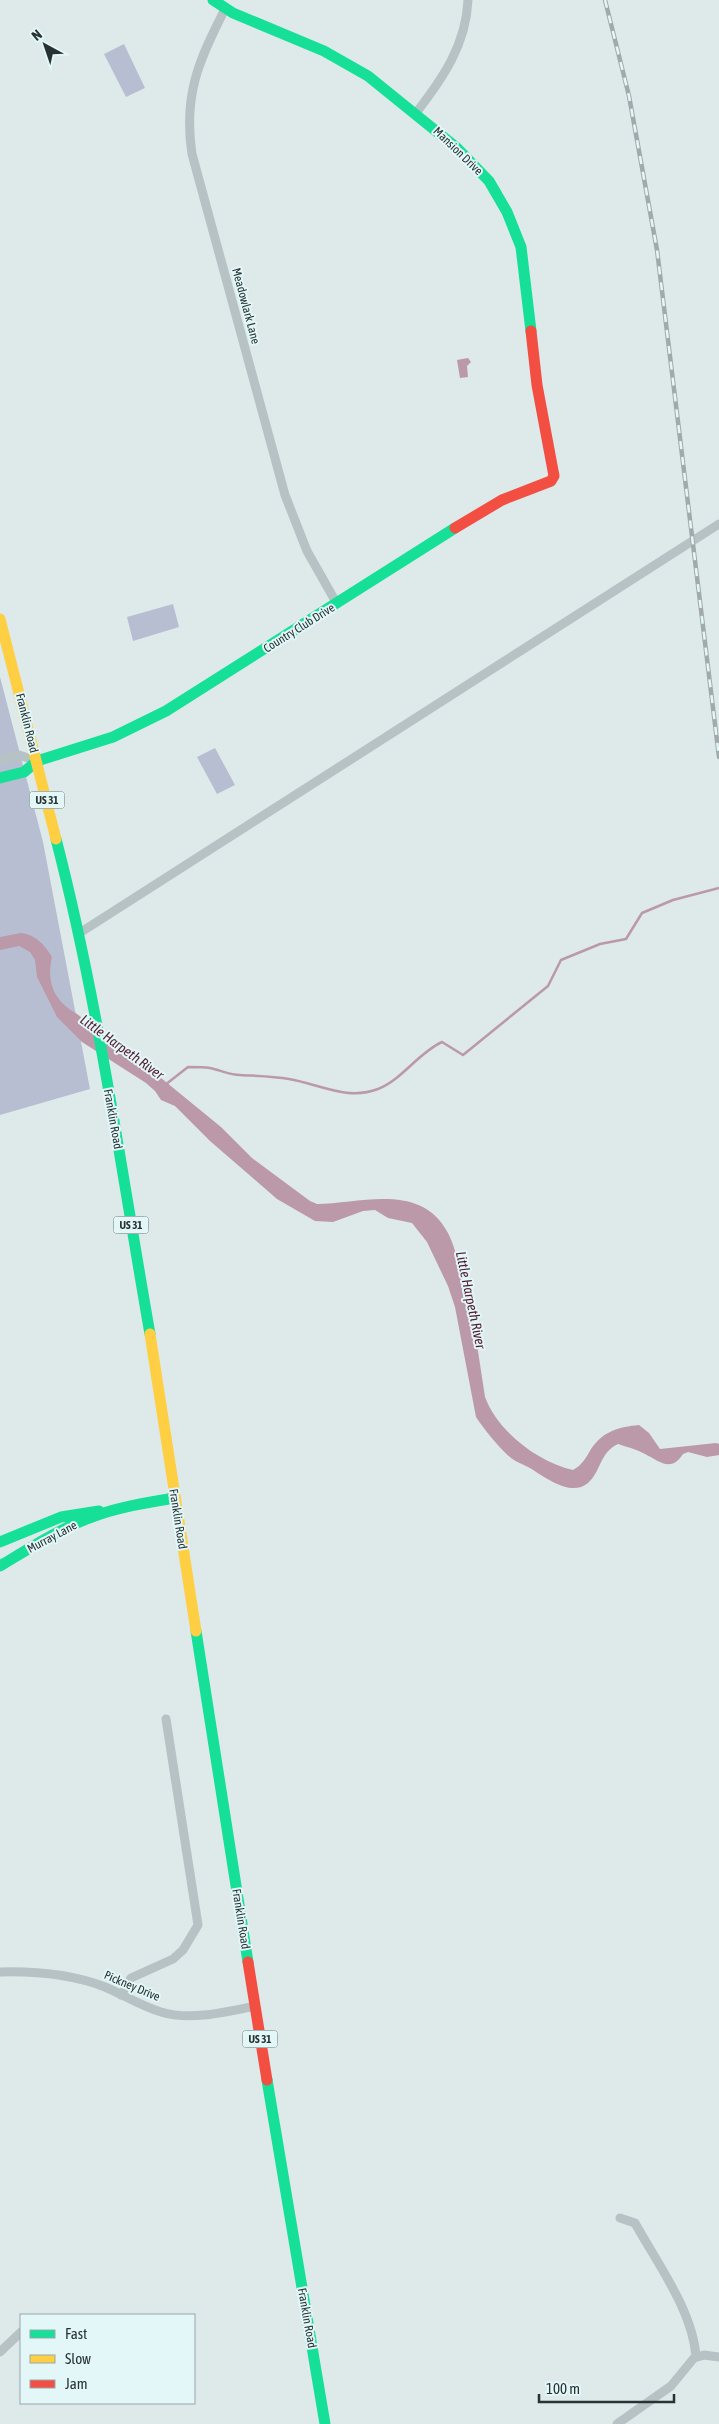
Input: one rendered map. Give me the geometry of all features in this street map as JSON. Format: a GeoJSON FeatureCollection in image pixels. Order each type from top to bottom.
{"type":"FeatureCollection","features":[{"type":"Feature","properties":{"kind":"main road","name":"Mansion Drive"},"geometry":{"type":"LineString","coordinates":[[213,0],[225,9],[342,60],[368,76],[457,148],[489,181],[507,212],[517,236],[525,275],[536,385],[553,462],[553,479]]}},
{"type":"Feature","properties":{"kind":"main road","name":"Country Club Drive"},"geometry":{"type":"LineString","coordinates":[[0,778],[24,772],[37,761],[113,737],[166,712],[488,508],[553,479]]}},
{"type":"Feature","properties":{"kind":"main road","name":"Franklin Road"},"geometry":{"type":"LineString","coordinates":[[0,619],[37,761],[78,934],[108,1090],[154,1360],[174,1498],[278,2150],[325,2424]]}},
{"type":"Feature","properties":{"kind":"main road","name":"Murray Lane"},"geometry":{"type":"LineString","coordinates":[[0,1566],[61,1531],[106,1512],[174,1498]]}},
{"type":"Feature","properties":{"kind":"main road","name":"Murray Lane"},"geometry":{"type":"LineString","coordinates":[[0,1542],[63,1517],[87,1510],[106,1512]]}},
{"type":"Feature","properties":{"kind":"street"},"geometry":{"type":"LineString","coordinates":[[416,113],[451,65],[463,32],[468,0]]}},
{"type":"Feature","properties":{"kind":"street","name":"Meadowlark Lane"},"geometry":{"type":"LineString","coordinates":[[225,9],[200,61],[195,79],[189,130],[192,154],[287,502],[307,551],[337,604]]}},
{"type":"Feature","properties":{"kind":"street"},"geometry":{"type":"LineString","coordinates":[[78,934],[716,528]]}},
{"type":"Feature","properties":{"kind":"street","name":"Country Club Drive"},"geometry":{"type":"LineString","coordinates":[[0,760],[19,755],[37,761]]}},
{"type":"Feature","properties":{"kind":"street"},"geometry":{"type":"LineString","coordinates":[[121,1995],[131,1978],[173,1959],[183,1950],[198,1925],[166,1719]]}},
{"type":"Feature","properties":{"kind":"street","name":"Pickney Drive"},"geometry":{"type":"LineString","coordinates":[[0,1972],[66,1974],[161,2012],[172,2014],[221,2013],[255,2006]]}},
{"type":"Feature","properties":{"kind":"street"},"geometry":{"type":"LineString","coordinates":[[620,2218],[635,2223],[686,2315],[695,2342],[696,2357]]}},
{"type":"Feature","properties":{"kind":"street"},"geometry":{"type":"LineString","coordinates":[[0,2352],[20,2333]]}},
{"type":"Feature","properties":{"kind":"street"},"geometry":{"type":"LineString","coordinates":[[617,2424],[671,2386],[696,2357],[704,2355],[719,2357]]}},
{"type":"Feature","properties":{"kind":"shaded area"},"geometry":{"type":"Polygon","coordinates":[[[124,44],[145,88],[126,97],[104,54],[124,44]]]}},
{"type":"Feature","properties":{"kind":"shaded area"},"geometry":{"type":"Polygon","coordinates":[[[468,358],[471,362],[467,366],[468,377],[460,378],[457,360],[468,358]]]}},
{"type":"Feature","properties":{"kind":"shaded area"},"geometry":{"type":"Polygon","coordinates":[[[173,604],[179,627],[133,641],[127,617],[173,604]]]}},
{"type":"Feature","properties":{"kind":"shaded area"},"geometry":{"type":"Polygon","coordinates":[[[0,677],[43,842],[90,1089],[0,1115],[0,677]]]}},
{"type":"Feature","properties":{"kind":"shaded area"},"geometry":{"type":"Polygon","coordinates":[[[215,748],[235,785],[217,794],[197,757],[215,748]]]}},
{"type":"Feature","properties":{"kind":"shaded area"},"geometry":{"type":"Polygon","coordinates":[[[21,933],[39,941],[52,957],[50,966],[51,983],[57,997],[69,1009],[161,1078],[221,1127],[252,1158],[310,1201],[317,1204],[371,1199],[407,1201],[423,1207],[437,1217],[452,1241],[463,1283],[470,1299],[485,1397],[499,1422],[533,1453],[573,1470],[581,1464],[596,1443],[606,1434],[625,1427],[639,1425],[649,1433],[660,1449],[716,1443],[719,1444],[719,1455],[707,1457],[688,1452],[683,1454],[674,1463],[665,1464],[618,1444],[607,1452],[596,1474],[588,1483],[581,1487],[573,1488],[557,1484],[515,1461],[492,1438],[476,1417],[455,1307],[448,1286],[427,1242],[412,1223],[388,1218],[375,1210],[363,1211],[333,1222],[315,1221],[277,1199],[210,1141],[175,1106],[161,1100],[146,1083],[82,1042],[57,1017],[37,977],[35,960],[30,952],[19,946],[0,950],[0,937],[21,933]]]}},
{"type":"Feature","properties":{"kind":"waterway"},"geometry":{"type":"LineString","coordinates":[[165,1085],[188,1067],[196,1067],[210,1068],[236,1075],[289,1079],[344,1092],[367,1092],[378,1089],[387,1085],[425,1053],[442,1042],[463,1055],[548,986],[561,960],[600,944],[626,939],[642,913],[673,900],[719,888]]}},
{"type":"Feature","properties":{"kind":"railway"},"geometry":{"type":"LineString","coordinates":[[605,0],[629,96],[657,250],[719,757]]}},
{"type":"Feature","properties":{"kind":"traffic: fast"},"geometry":{"type":"LineString","coordinates":[[213,0],[233,13],[324,51],[368,76],[457,148],[489,181],[507,212],[521,247],[531,331]]}},
{"type":"Feature","properties":{"kind":"traffic: fast"},"geometry":{"type":"LineString","coordinates":[[0,778],[24,772],[37,761],[113,737],[166,711],[455,528]]}},
{"type":"Feature","properties":{"kind":"traffic: fast"},"geometry":{"type":"LineString","coordinates":[[56,839],[97,1023],[150,1334]]}},
{"type":"Feature","properties":{"kind":"traffic: fast"},"geometry":{"type":"LineString","coordinates":[[0,1566],[56,1533],[92,1517],[122,1508],[174,1498]]}},
{"type":"Feature","properties":{"kind":"traffic: fast"},"geometry":{"type":"LineString","coordinates":[[0,1542],[61,1517],[99,1511]]}},
{"type":"Feature","properties":{"kind":"traffic: fast"},"geometry":{"type":"LineString","coordinates":[[196,1631],[248,1962]]}},
{"type":"Feature","properties":{"kind":"traffic: fast"},"geometry":{"type":"LineString","coordinates":[[267,2080],[325,2424]]}},
{"type":"Feature","properties":{"kind":"traffic: slow"},"geometry":{"type":"LineString","coordinates":[[0,619],[56,839]]}},
{"type":"Feature","properties":{"kind":"traffic: slow"},"geometry":{"type":"LineString","coordinates":[[150,1334],[196,1631]]}},
{"type":"Feature","properties":{"kind":"traffic: jam"},"geometry":{"type":"LineString","coordinates":[[455,528],[502,500],[551,481],[554,476],[537,385],[531,331]]}},
{"type":"Feature","properties":{"kind":"traffic: jam"},"geometry":{"type":"LineString","coordinates":[[248,1962],[267,2080]]}},
{"type":"Feature","properties":{"kind":"water label","name":"Little Harpeth River"},"geometry":{"type":"Point","coordinates":[122,1047]}},
{"type":"Feature","properties":{"kind":"water label","name":"Little Harpeth River"},"geometry":{"type":"Point","coordinates":[471,1300]}}]}
